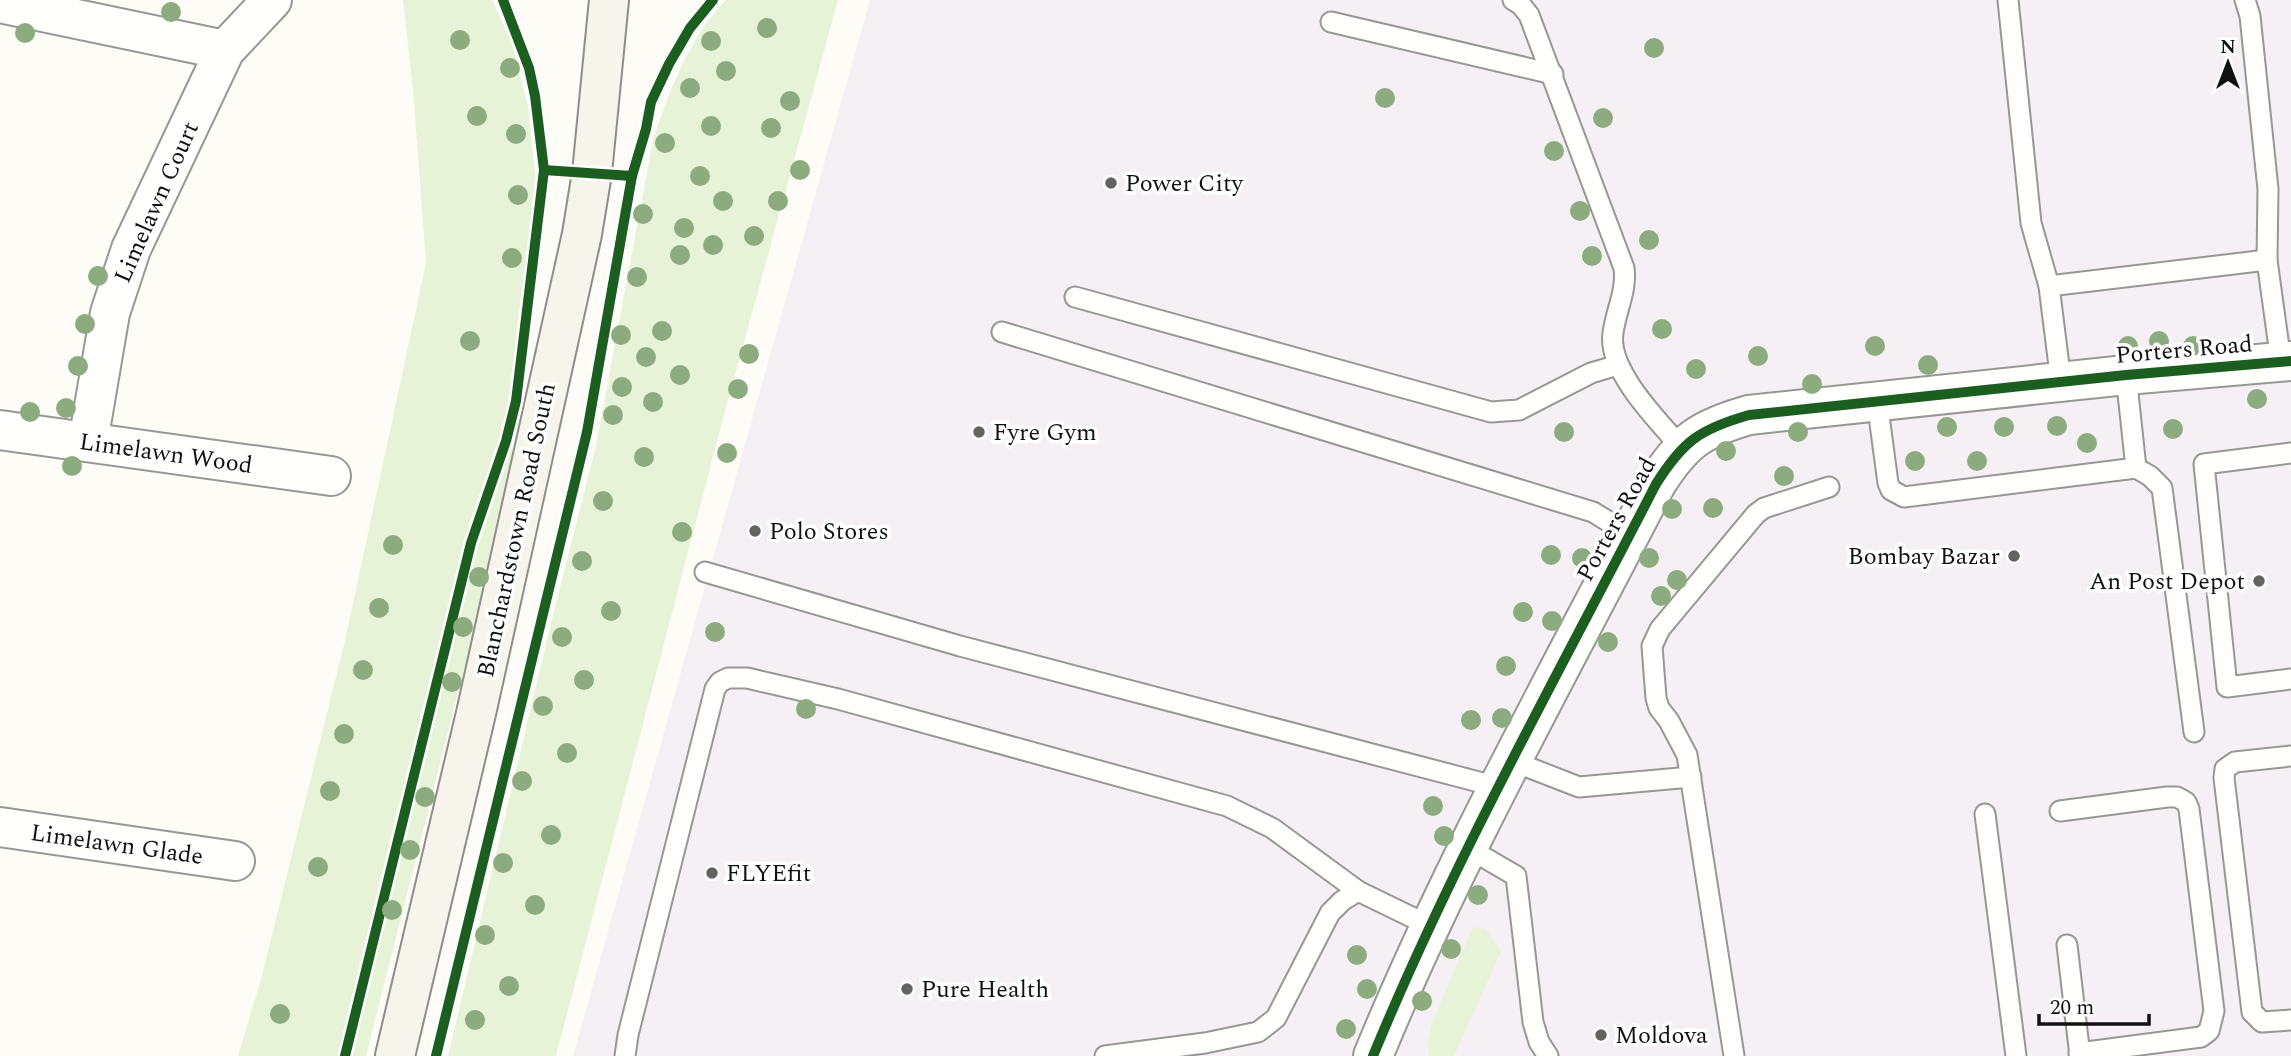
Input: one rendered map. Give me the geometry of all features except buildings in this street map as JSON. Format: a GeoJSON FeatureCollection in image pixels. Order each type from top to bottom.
{"type":"FeatureCollection","features":[{"type":"Feature","properties":{"kind":"main road","name":"Blanchardstown Road South"},"geometry":{"type":"LineString","coordinates":[[395,1056],[477,709],[582,234],[592,173],[609,0]]}},
{"type":"Feature","properties":{"kind":"street","name":"Limelawn Court"},"geometry":{"type":"LineString","coordinates":[[88,442],[110,313],[131,249],[225,51],[272,0]]}},
{"type":"Feature","properties":{"kind":"street"},"geometry":{"type":"LineString","coordinates":[[0,3],[225,51]]}},
{"type":"Feature","properties":{"kind":"street","name":"Porters Road"},"geometry":{"type":"LineString","coordinates":[[1373,1056],[1409,968],[1505,774],[1656,484],[1682,448],[1717,425],[1749,415],[2126,375],[2288,365]]}},
{"type":"Feature","properties":{"kind":"street","name":"Limelawn Wood"},"geometry":{"type":"LineString","coordinates":[[0,430],[331,476]]}},
{"type":"Feature","properties":{"kind":"street","name":"Limelawn Glade"},"geometry":{"type":"LineString","coordinates":[[0,827],[235,861]]}},
{"type":"Feature","properties":{"kind":"lane"},"geometry":{"type":"LineString","coordinates":[[1513,0],[1529,15],[1624,268],[1623,293],[1613,332],[1612,348],[1618,365],[1649,410],[1682,448]]}},
{"type":"Feature","properties":{"kind":"lane"},"geometry":{"type":"LineString","coordinates":[[2008,0],[2032,223],[2049,286],[2061,382]]}},
{"type":"Feature","properties":{"kind":"lane"},"geometry":{"type":"LineString","coordinates":[[2245,0],[2250,16],[2267,189],[2267,260],[2288,365]]}},
{"type":"Feature","properties":{"kind":"lane"},"geometry":{"type":"LineString","coordinates":[[1331,22],[1553,74]]}},
{"type":"Feature","properties":{"kind":"lane"},"geometry":{"type":"LineString","coordinates":[[2049,286],[2267,260]]}},
{"type":"Feature","properties":{"kind":"lane"},"geometry":{"type":"LineString","coordinates":[[1075,297],[1492,412],[1518,410],[1591,373],[1618,365]]}},
{"type":"Feature","properties":{"kind":"lane"},"geometry":{"type":"LineString","coordinates":[[1002,332],[1580,508],[1597,514],[1630,535]]}},
{"type":"Feature","properties":{"kind":"lane"},"geometry":{"type":"LineString","coordinates":[[2126,375],[2136,468]]}},
{"type":"Feature","properties":{"kind":"lane"},"geometry":{"type":"LineString","coordinates":[[1877,401],[1888,483],[1897,495],[1904,497],[2136,468],[2150,476],[2162,488],[2194,732]]}},
{"type":"Feature","properties":{"kind":"lane"},"geometry":{"type":"LineString","coordinates":[[2291,453],[2204,464],[2227,687],[2291,679]]}},
{"type":"Feature","properties":{"kind":"lane"},"geometry":{"type":"LineString","coordinates":[[1734,1056],[1687,755],[1659,708],[1656,698],[1652,658],[1655,637],[1756,514],[1764,508],[1829,487]]}},
{"type":"Feature","properties":{"kind":"lane"},"geometry":{"type":"LineString","coordinates":[[705,572],[960,646],[1505,774],[1579,788],[1691,777]]}},
{"type":"Feature","properties":{"kind":"lane"},"geometry":{"type":"LineString","coordinates":[[625,1056],[715,689],[720,682],[728,678],[747,678],[838,699],[1227,806],[1272,828],[1358,891],[1430,926]]}},
{"type":"Feature","properties":{"kind":"lane"},"geometry":{"type":"LineString","coordinates":[[2291,756],[2235,762],[2225,769],[2224,778],[2252,1012],[2262,1022],[2291,1020]]}},
{"type":"Feature","properties":{"kind":"lane"},"geometry":{"type":"LineString","coordinates":[[2060,811],[2167,797],[2176,797],[2186,802],[2214,1011],[2209,1031],[2201,1037],[2080,1054],[2067,945]]}},
{"type":"Feature","properties":{"kind":"lane"},"geometry":{"type":"LineString","coordinates":[[1985,814],[2016,1056]]}},
{"type":"Feature","properties":{"kind":"lane"},"geometry":{"type":"LineString","coordinates":[[1468,848],[1516,876],[1533,1021],[1539,1042],[1548,1056]]}},
{"type":"Feature","properties":{"kind":"lane"},"geometry":{"type":"LineString","coordinates":[[1105,1056],[1205,1043],[1258,1032],[1268,1026],[1276,1018],[1330,913],[1358,891]]}},
{"type":"Feature","properties":{"kind":"shaded area"},"geometry":{"type":"Polygon","coordinates":[[[870,0],[2291,0],[2291,1056],[573,1056],[870,0]]]}},
{"type":"Feature","properties":{"kind":"green space"},"geometry":{"type":"Polygon","coordinates":[[[403,0],[492,0],[511,41],[528,106],[538,201],[506,416],[513,451],[487,578],[366,1056],[238,1056],[260,983],[344,645],[426,263],[413,88],[403,0]]]}},
{"type":"Feature","properties":{"kind":"green space"},"geometry":{"type":"Polygon","coordinates":[[[726,0],[838,0],[721,426],[556,1056],[448,1056],[596,446],[653,141],[673,84],[691,48],[726,0]]]}},
{"type":"Feature","properties":{"kind":"green space"},"geometry":{"type":"Polygon","coordinates":[[[1473,927],[1485,929],[1501,951],[1454,1056],[1429,1056],[1428,1040],[1432,1023],[1473,927]]]}},
{"type":"Feature","properties":{"kind":"cycle path"},"geometry":{"type":"LineString","coordinates":[[345,1056],[471,543],[506,441],[516,401],[544,170],[529,68],[503,0]]}},
{"type":"Feature","properties":{"kind":"cycle path"},"geometry":{"type":"LineString","coordinates":[[436,1056],[587,432],[632,176],[651,102],[690,28],[713,0]]}},
{"type":"Feature","properties":{"kind":"cycle path"},"geometry":{"type":"LineString","coordinates":[[544,170],[632,176]]}},
{"type":"Feature","properties":{"kind":"cycle path"},"geometry":{"type":"LineString","coordinates":[[1373,1056],[1438,910],[1545,696],[1656,484],[1675,457],[1694,439],[1718,426],[1749,415],[2126,375],[2291,361]]}},
{"type":"Feature","properties":{"kind":"place","name":"Power City"},"geometry":{"type":"Point","coordinates":[1111,183]}},
{"type":"Feature","properties":{"kind":"place","name":"Fyre Gym"},"geometry":{"type":"Point","coordinates":[979,432]}},
{"type":"Feature","properties":{"kind":"place","name":"Polo Stores"},"geometry":{"type":"Point","coordinates":[755,531]}},
{"type":"Feature","properties":{"kind":"place","name":"Bombay Bazar"},"geometry":{"type":"Point","coordinates":[2014,556]}},
{"type":"Feature","properties":{"kind":"place","name":"An Post Depot"},"geometry":{"type":"Point","coordinates":[2259,581]}},
{"type":"Feature","properties":{"kind":"place","name":"FLYEfit"},"geometry":{"type":"Point","coordinates":[712,873]}},
{"type":"Feature","properties":{"kind":"place","name":"Pure Health"},"geometry":{"type":"Point","coordinates":[907,989]}},
{"type":"Feature","properties":{"kind":"place","name":"Moldova"},"geometry":{"type":"Point","coordinates":[1601,1035]}}]}
